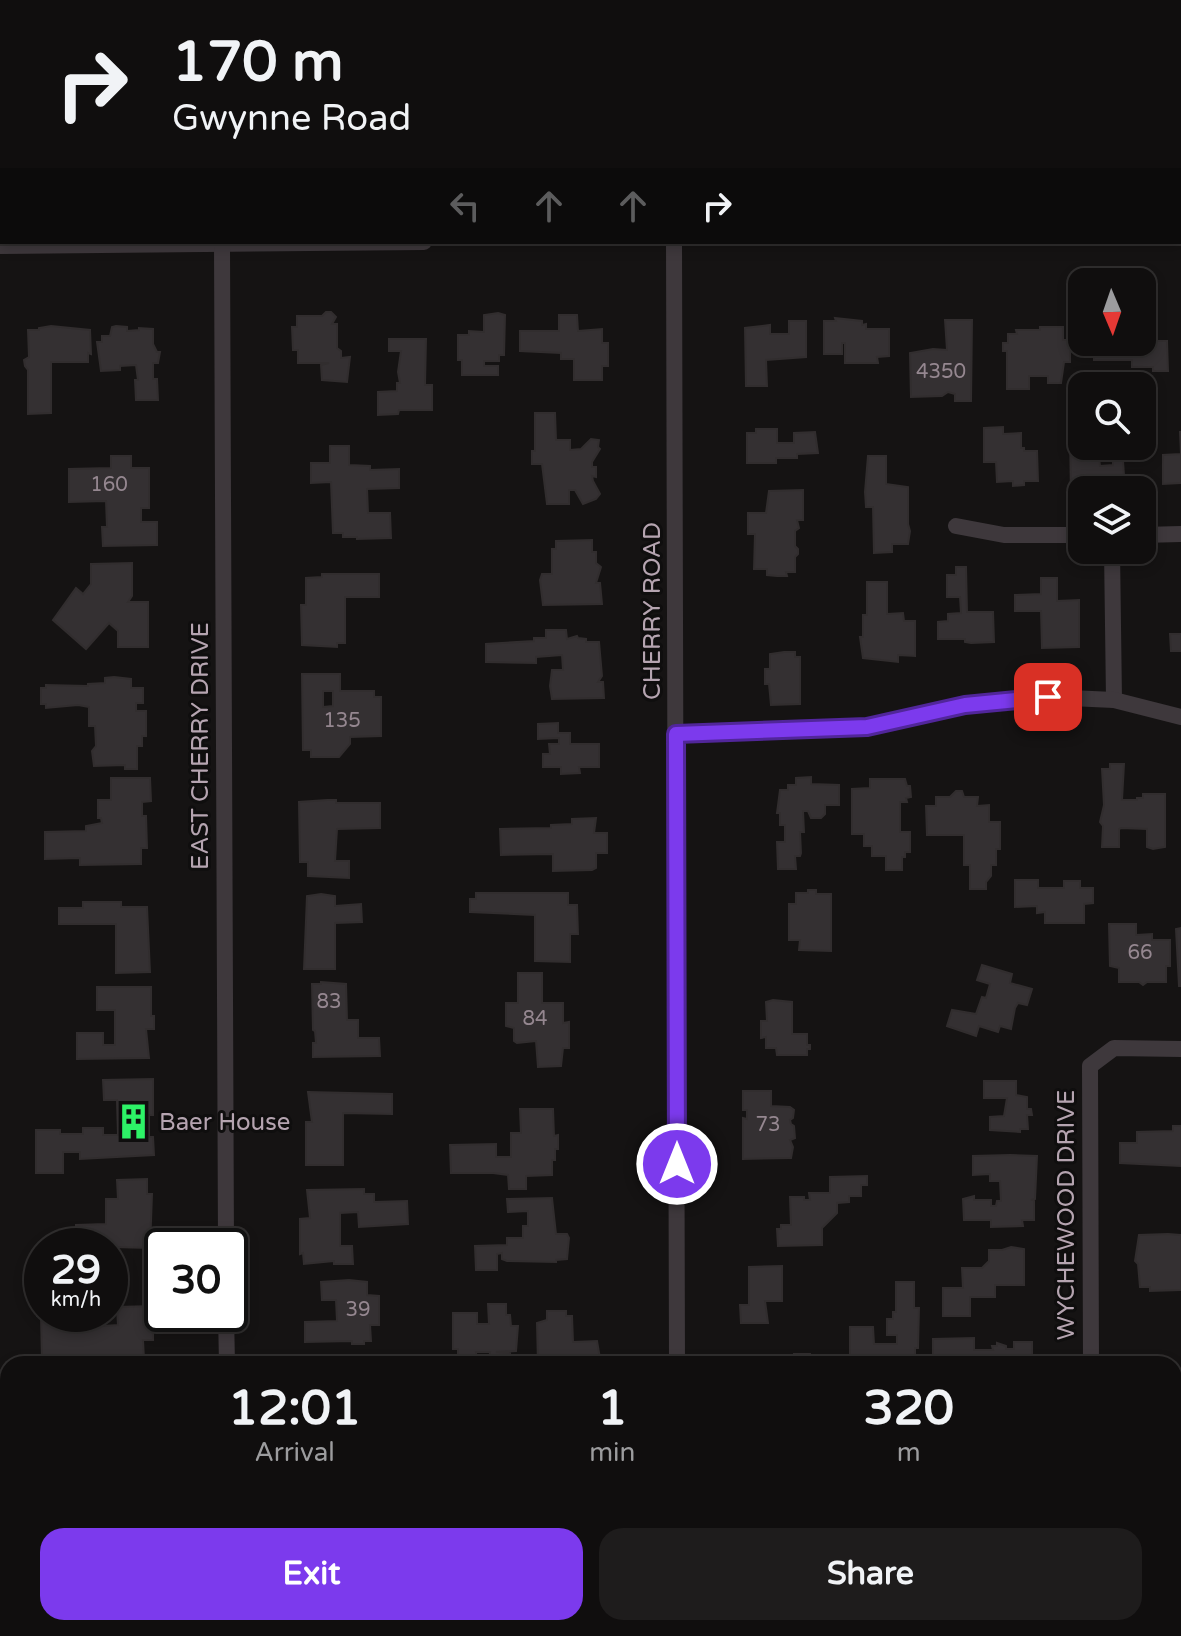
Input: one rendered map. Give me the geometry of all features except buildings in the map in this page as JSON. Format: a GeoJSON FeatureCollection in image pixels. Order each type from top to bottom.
{"type":"FeatureCollection","features":[{"type":"Feature","properties":{"kind":"street"},"geometry":{"type":"LineString","coordinates":[[0,246],[302,244]]}},
{"type":"Feature","properties":{"kind":"street","name":"CHERRY ROAD"},"geometry":{"type":"LineString","coordinates":[[674,244],[677,1356]]}},
{"type":"Feature","properties":{"kind":"street","name":"EAST CHERRY DRIVE"},"geometry":{"type":"LineString","coordinates":[[222,246],[226,1228]]}},
{"type":"Feature","properties":{"kind":"street"},"geometry":{"type":"LineString","coordinates":[[956,526],[1004,535],[1068,535]]}},
{"type":"Feature","properties":{"kind":"street"},"geometry":{"type":"LineString","coordinates":[[1156,535],[1181,534]]}},
{"type":"Feature","properties":{"kind":"street"},"geometry":{"type":"LineString","coordinates":[[1112,564],[1114,700]]}},
{"type":"Feature","properties":{"kind":"street"},"geometry":{"type":"LineString","coordinates":[[676,734],[867,727],[965,705],[1048,697],[1114,700],[1181,717]]}},
{"type":"Feature","properties":{"kind":"street","name":"WYCHEWOOD DRIVE"},"geometry":{"type":"LineString","coordinates":[[1091,1356],[1090,1066],[1114,1048],[1181,1049]]}},
{"type":"Feature","properties":{"kind":"street"},"geometry":{"type":"LineString","coordinates":[[226,1332],[227,1356]]}},
{"type":"Feature","properties":{"kind":"place","name":"Baer House"},"geometry":{"type":"Point","coordinates":[133,1122]}},
{"type":"Feature","properties":{"kind":"route"},"geometry":{"type":"LineString","coordinates":[[677,1164],[676,734],[867,727],[965,705],[1048,697]]}}]}
